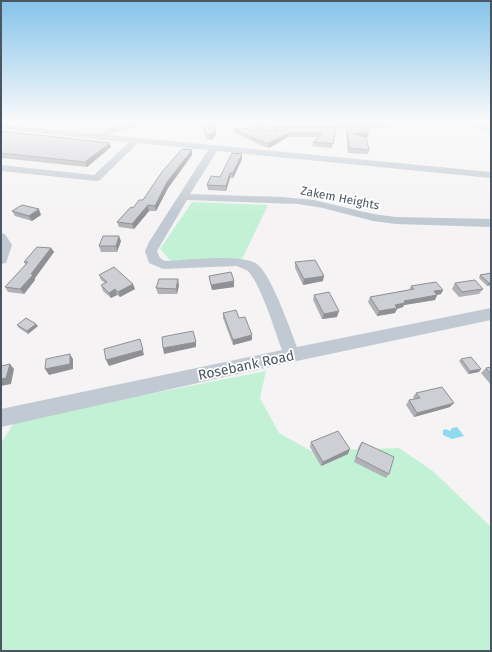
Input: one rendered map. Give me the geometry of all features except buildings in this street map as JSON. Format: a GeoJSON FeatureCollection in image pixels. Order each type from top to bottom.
{"type":"FeatureCollection","features":[{"type":"Feature","properties":{"kind":"street"},"geometry":{"type":"LineString","coordinates":[[1,168],[96,178],[122,153]]}},
{"type":"Feature","properties":{"kind":"street"},"geometry":{"type":"LineString","coordinates":[[210,153],[184,197],[170,216],[151,251],[154,260],[162,264],[238,262],[252,267],[259,276],[270,298],[292,355]]}},
{"type":"Feature","properties":{"kind":"street"},"geometry":{"type":"LineString","coordinates":[[270,153],[491,175]]}},
{"type":"Feature","properties":{"kind":"street","name":"Zakem Heights"},"geometry":{"type":"LineString","coordinates":[[184,197],[284,200],[316,203],[364,216],[414,222],[491,223]]}},
{"type":"Feature","properties":{"kind":"street"},"geometry":{"type":"LineString","coordinates":[[1,237],[6,245],[1,260]]}},
{"type":"Feature","properties":{"kind":"street","name":"Rosebank Road"},"geometry":{"type":"LineString","coordinates":[[1,418],[292,355],[491,314]]}},
{"type":"Feature","properties":{"kind":"green space"},"geometry":{"type":"Polygon","coordinates":[[[192,202],[268,205],[242,259],[171,261],[160,249],[192,202]]]}},
{"type":"Feature","properties":{"kind":"green space"},"geometry":{"type":"Polygon","coordinates":[[[266,371],[260,398],[279,433],[311,451],[399,448],[434,472],[491,527],[491,651],[1,651],[1,443],[16,420],[266,371]]]}},
{"type":"Feature","properties":{"kind":"water"},"geometry":{"type":"Polygon","coordinates":[[[457,427],[464,436],[452,439],[443,435],[443,430],[446,429],[450,431],[452,428],[457,427]]]}}]}
